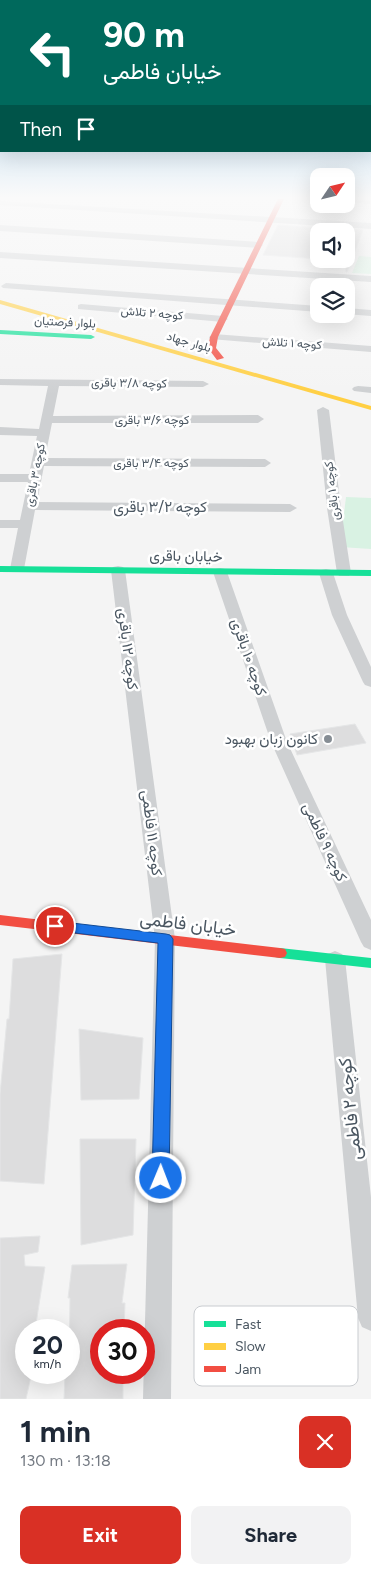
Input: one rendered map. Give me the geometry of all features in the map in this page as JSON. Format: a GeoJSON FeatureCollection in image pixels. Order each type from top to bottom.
{"type":"FeatureCollection","features":[{"type":"Feature","properties":{"kind":"street"},"geometry":{"type":"LineString","coordinates":[[132,264],[371,279]]}},
{"type":"Feature","properties":{"kind":"street"},"geometry":{"type":"LineString","coordinates":[[220,358],[212,348],[214,337],[249,264]]}},
{"type":"Feature","properties":{"kind":"street"},"geometry":{"type":"LineString","coordinates":[[3,290],[310,308]]}},
{"type":"Feature","properties":{"kind":"street","name":"بلوار جهاد"},"geometry":{"type":"LineString","coordinates":[[3,290],[31,303],[371,400]]}},
{"type":"Feature","properties":{"kind":"street","name":"بلوار جهاد"},"geometry":{"type":"LineString","coordinates":[[0,302],[371,408]]}},
{"type":"Feature","properties":{"kind":"street"},"geometry":{"type":"LineString","coordinates":[[20,308],[31,303]]}},
{"type":"Feature","properties":{"kind":"street","name":"کوچه ۲ تلاش"},"geometry":{"type":"LineString","coordinates":[[81,307],[223,318]]}},
{"type":"Feature","properties":{"kind":"street"},"geometry":{"type":"LineString","coordinates":[[355,312],[371,313]]}},
{"type":"Feature","properties":{"kind":"street","name":"بلوار فرصتیان"},"geometry":{"type":"LineString","coordinates":[[0,323],[83,326]]}},
{"type":"Feature","properties":{"kind":"street"},"geometry":{"type":"LineString","coordinates":[[62,326],[79,331],[78,334],[71,336]]}},
{"type":"Feature","properties":{"kind":"street","name":"بلوار فرصتیان"},"geometry":{"type":"LineString","coordinates":[[0,332],[128,339]]}},
{"type":"Feature","properties":{"kind":"street"},"geometry":{"type":"LineString","coordinates":[[200,342],[214,337]]}},
{"type":"Feature","properties":{"kind":"street","name":"کوچه ۱ تلاش"},"geometry":{"type":"LineString","coordinates":[[214,337],[371,349]]}},
{"type":"Feature","properties":{"kind":"street"},"geometry":{"type":"LineString","coordinates":[[172,344],[187,343]]}},
{"type":"Feature","properties":{"kind":"street"},"geometry":{"type":"LineString","coordinates":[[0,382],[54,382]]}},
{"type":"Feature","properties":{"kind":"street","name":"کوچه ۳/۸ باقری"},"geometry":{"type":"LineString","coordinates":[[54,382],[203,384]]}},
{"type":"Feature","properties":{"kind":"street","name":"کوچه ۳ باقری"},"geometry":{"type":"LineString","coordinates":[[18,569],[54,382]]}},
{"type":"Feature","properties":{"kind":"street"},"geometry":{"type":"LineString","coordinates":[[358,389],[371,390]]}},
{"type":"Feature","properties":{"kind":"street","name":"کوچه ۱ باقری"},"geometry":{"type":"LineString","coordinates":[[323,410],[334,508],[344,573]]}},
{"type":"Feature","properties":{"kind":"street","name":"کوچه ۳/۶ باقری"},"geometry":{"type":"LineString","coordinates":[[45,426],[258,419]]}},
{"type":"Feature","properties":{"kind":"street"},"geometry":{"type":"LineString","coordinates":[[0,431],[45,426]]}},
{"type":"Feature","properties":{"kind":"street","name":"کوچه ۳/۴ باقری"},"geometry":{"type":"LineString","coordinates":[[38,462],[265,463]]}},
{"type":"Feature","properties":{"kind":"street"},"geometry":{"type":"LineString","coordinates":[[0,478],[35,478]]}},
{"type":"Feature","properties":{"kind":"street","name":"کوچه ۳/۲ باقری"},"geometry":{"type":"LineString","coordinates":[[30,506],[290,508]]}},
{"type":"Feature","properties":{"kind":"street"},"geometry":{"type":"LineString","coordinates":[[0,524],[26,524]]}},
{"type":"Feature","properties":{"kind":"street","name":"خیابان باقری"},"geometry":{"type":"LineString","coordinates":[[0,569],[371,573]]}},
{"type":"Feature","properties":{"kind":"street","name":"کوچه ۱۲ باقری"},"geometry":{"type":"LineString","coordinates":[[118,570],[138,727]]}},
{"type":"Feature","properties":{"kind":"street","name":"کوچه ۱۰ باقری"},"geometry":{"type":"LineString","coordinates":[[220,572],[279,742]]}},
{"type":"Feature","properties":{"kind":"street"},"geometry":{"type":"LineString","coordinates":[[326,573],[331,594],[352,646],[371,682]]}},
{"type":"Feature","properties":{"kind":"street","name":"کوچه ۱۱ فاطمی"},"geometry":{"type":"LineString","coordinates":[[138,727],[166,939],[157,1399]]}},
{"type":"Feature","properties":{"kind":"street","name":"کوچه ۹ فاطمی"},"geometry":{"type":"LineString","coordinates":[[279,742],[371,942]]}},
{"type":"Feature","properties":{"kind":"street","name":"خیابان فاطمی"},"geometry":{"type":"LineString","coordinates":[[0,920],[371,963]]}},
{"type":"Feature","properties":{"kind":"street","name":"کوچه ۲ فاطمی"},"geometry":{"type":"LineString","coordinates":[[335,959],[371,1318]]}},
{"type":"Feature","properties":{"kind":"green space"},"geometry":{"type":"Polygon","coordinates":[[[356,264],[371,264],[371,274],[352,273],[356,264]]]}},
{"type":"Feature","properties":{"kind":"green space"},"geometry":{"type":"Polygon","coordinates":[[[346,497],[371,498],[371,549],[340,547],[346,497]]]}},
{"type":"Feature","properties":{"kind":"building","name":"کانون زبان بهبود"},"geometry":{"type":"Polygon","coordinates":[[[355,724],[366,743],[297,755],[290,734],[355,724]]]}},
{"type":"Feature","properties":{"kind":"building"},"geometry":{"type":"Polygon","coordinates":[[[62,954],[44,1184],[0,1181],[0,1094],[7,1019],[9,1019],[13,959],[62,954]]]}},
{"type":"Feature","properties":{"kind":"building"},"geometry":{"type":"Polygon","coordinates":[[[79,1029],[143,1038],[139,1099],[81,1100],[79,1029]]]}},
{"type":"Feature","properties":{"kind":"building"},"geometry":{"type":"Polygon","coordinates":[[[80,1139],[136,1139],[133,1235],[81,1245],[80,1139]]]}},
{"type":"Feature","properties":{"kind":"building"},"geometry":{"type":"Polygon","coordinates":[[[40,1236],[38,1252],[24,1255],[25,1266],[45,1267],[37,1319],[15,1319],[15,1384],[29,1384],[26,1399],[0,1399],[0,1238],[40,1236]]]}},
{"type":"Feature","properties":{"kind":"building"},"geometry":{"type":"Polygon","coordinates":[[[127,1264],[122,1303],[125,1303],[124,1319],[90,1319],[90,1384],[123,1384],[123,1399],[64,1399],[65,1384],[80,1384],[80,1319],[70,1319],[70,1298],[68,1298],[72,1265],[127,1264]]]}},
{"type":"Feature","properties":{"kind":"traffic: fast"},"geometry":{"type":"LineString","coordinates":[[0,332],[91,337]]}},
{"type":"Feature","properties":{"kind":"traffic: fast"},"geometry":{"type":"LineString","coordinates":[[0,569],[371,573]]}},
{"type":"Feature","properties":{"kind":"traffic: fast"},"geometry":{"type":"LineString","coordinates":[[280,953],[371,963]]}},
{"type":"Feature","properties":{"kind":"traffic: slow"},"geometry":{"type":"LineString","coordinates":[[0,302],[371,408]]}},
{"type":"Feature","properties":{"kind":"traffic: jam"},"geometry":{"type":"LineString","coordinates":[[220,358],[212,348],[214,337],[249,264]]}},
{"type":"Feature","properties":{"kind":"traffic: jam"},"geometry":{"type":"LineString","coordinates":[[0,920],[280,953]]}},
{"type":"Feature","properties":{"kind":"place","name":"کانون زبان بهبود"},"geometry":{"type":"Point","coordinates":[328,739]}},
{"type":"Feature","properties":{"kind":"route"},"geometry":{"type":"LineString","coordinates":[[55,926],[166,939],[161,1178]]}}]}
